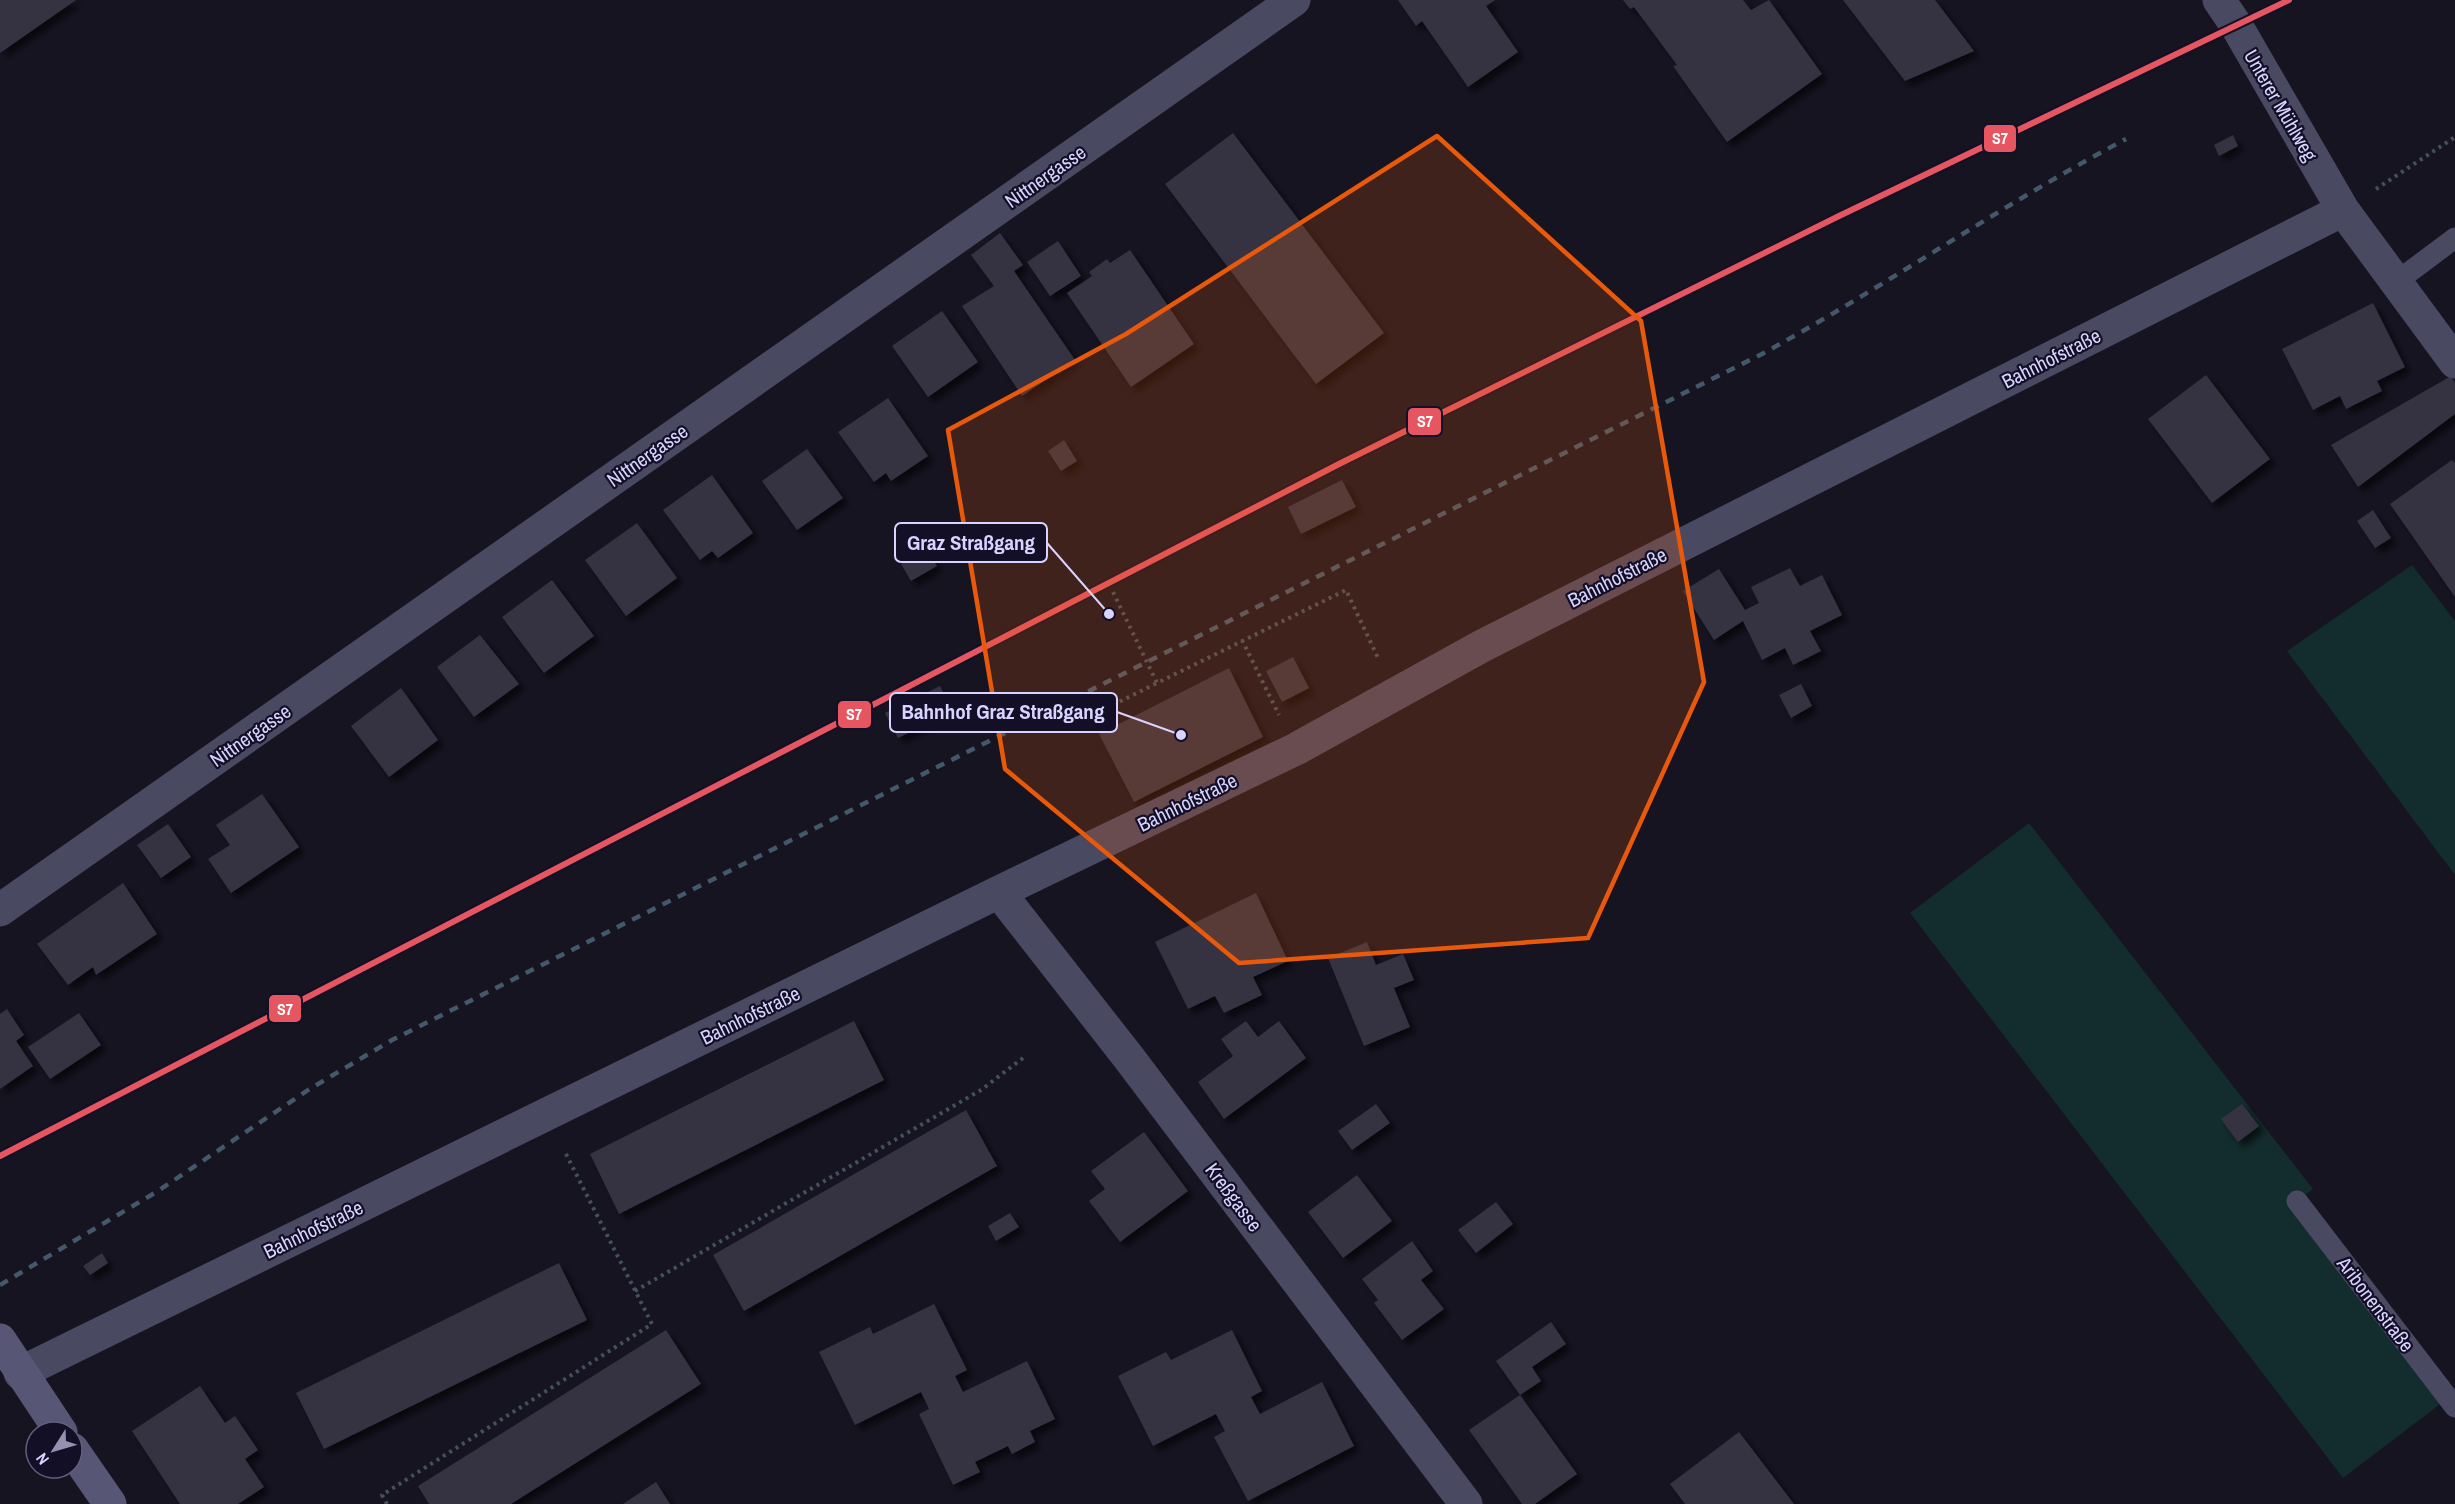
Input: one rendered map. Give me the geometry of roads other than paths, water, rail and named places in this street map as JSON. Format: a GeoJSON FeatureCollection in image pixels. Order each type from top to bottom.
{"type":"FeatureCollection","features":[{"type":"Feature","properties":{"kind":"main road"},"geometry":{"type":"LineString","coordinates":[[0,1340],[53,1420]]}},
{"type":"Feature","properties":{"kind":"main road"},"geometry":{"type":"LineString","coordinates":[[84,1466],[110,1504]]}},
{"type":"Feature","properties":{"kind":"street","name":"Nittnergasse"},"geometry":{"type":"LineString","coordinates":[[0,910],[1294,0]]}},
{"type":"Feature","properties":{"kind":"street","name":"Unterer Mühlweg"},"geometry":{"type":"LineString","coordinates":[[2219,0],[2236,25],[2343,210]]}},
{"type":"Feature","properties":{"kind":"street"},"geometry":{"type":"LineString","coordinates":[[2343,210],[2455,362]]}},
{"type":"Feature","properties":{"kind":"street","name":"Bahnhofstraße"},"geometry":{"type":"LineString","coordinates":[[20,1373],[999,892],[1296,749],[1396,696],[1492,640],[2343,210]]}},
{"type":"Feature","properties":{"kind":"street","name":"Kreßgasse"},"geometry":{"type":"LineString","coordinates":[[999,892],[1136,1067],[1466,1504]]}},
{"type":"Feature","properties":{"kind":"lane"},"geometry":{"type":"LineString","coordinates":[[2396,282],[2455,238]]}},
{"type":"Feature","properties":{"kind":"lane","name":"Aribonenstraße"},"geometry":{"type":"LineString","coordinates":[[2297,1201],[2455,1407]]}},
{"type":"Feature","properties":{"kind":"railway"},"geometry":{"type":"LineString","coordinates":[[0,1285],[158,1191],[308,1090],[392,1040],[1762,354],[1854,301],[2034,191],[2126,139]]}},
{"type":"Feature","properties":{"kind":"place","name":"Graz Straßgang"},"geometry":{"type":"Point","coordinates":[1109,614]}},
{"type":"Feature","properties":{"kind":"place","name":"Bahnhof Graz Straßgang"},"geometry":{"type":"Point","coordinates":[1181,735]}}]}
